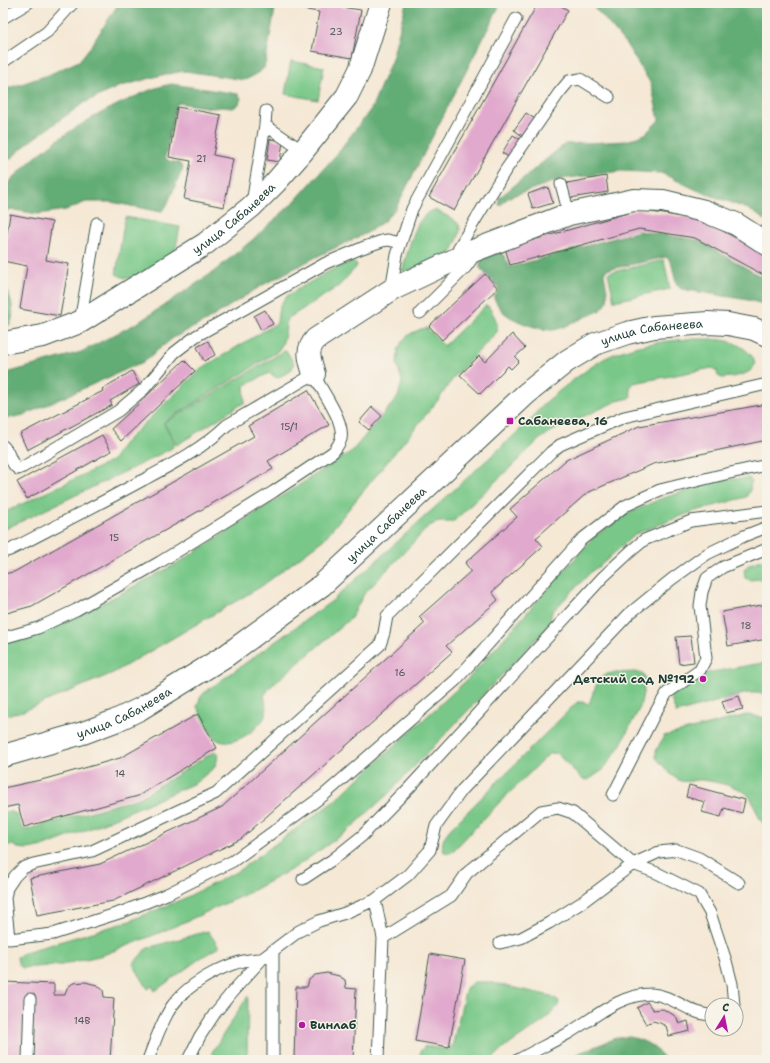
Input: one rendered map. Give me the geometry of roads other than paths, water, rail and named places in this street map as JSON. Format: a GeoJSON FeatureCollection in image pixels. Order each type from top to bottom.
{"type":"FeatureCollection","features":[{"type":"Feature","properties":{"kind":"street","name":"улица Сабанеева"},"geometry":{"type":"LineString","coordinates":[[3,344],[43,336],[80,322],[205,244],[251,207],[275,183],[303,151],[347,96],[360,70],[381,3]]}},
{"type":"Feature","properties":{"kind":"street"},"geometry":{"type":"LineString","coordinates":[[314,374],[308,355],[310,345],[316,339],[393,288],[466,255],[569,214],[634,200],[663,201],[711,214],[736,224],[767,244]]}},
{"type":"Feature","properties":{"kind":"street","name":"улица Сабанеева"},"geometry":{"type":"LineString","coordinates":[[3,756],[83,733],[115,721],[140,709],[226,654],[322,585],[526,394],[567,361],[595,344],[627,333],[654,327],[708,322],[754,329],[767,335]]}},
{"type":"Feature","properties":{"kind":"lane"},"geometry":{"type":"LineString","coordinates":[[3,18],[28,3]]}},
{"type":"Feature","properties":{"kind":"lane"},"geometry":{"type":"LineString","coordinates":[[3,62],[47,32],[73,3]]}},
{"type":"Feature","properties":{"kind":"lane"},"geometry":{"type":"LineString","coordinates":[[393,288],[394,271],[412,209],[516,19]]}},
{"type":"Feature","properties":{"kind":"lane"},"geometry":{"type":"LineString","coordinates":[[420,313],[470,263],[472,258],[458,252],[458,248],[505,171],[569,81],[580,79],[609,97]]}},
{"type":"Feature","properties":{"kind":"lane"},"geometry":{"type":"LineString","coordinates":[[251,207],[266,111]]}},
{"type":"Feature","properties":{"kind":"lane"},"geometry":{"type":"LineString","coordinates":[[265,125],[303,151]]}},
{"type":"Feature","properties":{"kind":"lane"},"geometry":{"type":"LineString","coordinates":[[561,184],[569,214]]}},
{"type":"Feature","properties":{"kind":"lane"},"geometry":{"type":"LineString","coordinates":[[80,322],[97,223]]}},
{"type":"Feature","properties":{"kind":"lane"},"geometry":{"type":"LineString","coordinates":[[3,446],[7,450],[13,466],[18,469],[23,467],[118,411],[144,390],[174,353],[196,336],[326,263],[382,241],[388,240],[402,243]]}},
{"type":"Feature","properties":{"kind":"lane"},"geometry":{"type":"LineString","coordinates":[[3,552],[10,550],[193,453],[215,437],[227,425],[314,374],[338,418],[341,438],[338,445],[332,452],[273,492],[160,562],[76,610],[38,628],[3,638]]}},
{"type":"Feature","properties":{"kind":"lane"},"geometry":{"type":"LineString","coordinates":[[767,384],[624,417],[560,445],[386,616],[384,633],[380,645],[216,793],[92,852],[33,864],[23,868],[15,876],[7,888],[5,898],[6,939],[53,934],[122,912],[167,894],[233,861],[324,796],[456,680],[582,540],[625,506],[660,490],[721,474],[767,465]]}},
{"type":"Feature","properties":{"kind":"lane"},"geometry":{"type":"LineString","coordinates":[[303,879],[332,860],[362,836],[409,788],[598,582],[631,550],[644,540],[691,521],[767,511]]}},
{"type":"Feature","properties":{"kind":"lane"},"geometry":{"type":"LineString","coordinates":[[188,1060],[200,1036],[215,1013],[262,960],[299,931],[375,900],[408,875],[430,850],[436,826],[462,790],[630,614],[672,579],[706,554],[767,527]]}},
{"type":"Feature","properties":{"kind":"lane"},"geometry":{"type":"LineString","coordinates":[[613,795],[655,713],[667,693],[700,670],[706,658],[700,606],[702,592],[707,578],[723,567],[767,549]]}},
{"type":"Feature","properties":{"kind":"lane"},"geometry":{"type":"LineString","coordinates":[[383,938],[451,896],[467,873],[541,811],[558,808],[573,813],[633,864],[657,873],[699,894],[710,912],[726,961],[732,984],[733,997]]}},
{"type":"Feature","properties":{"kind":"lane"},"geometry":{"type":"LineString","coordinates":[[500,943],[521,938],[549,923],[581,903],[633,864],[659,852],[677,850],[699,858],[739,883]]}},
{"type":"Feature","properties":{"kind":"lane"},"geometry":{"type":"LineString","coordinates":[[375,900],[383,938],[378,1060]]}},
{"type":"Feature","properties":{"kind":"lane"},"geometry":{"type":"LineString","coordinates":[[273,951],[273,1060]]}},
{"type":"Feature","properties":{"kind":"lane"},"geometry":{"type":"LineString","coordinates":[[148,1060],[164,1020],[172,1006],[192,986],[230,964],[252,959],[262,960]]}},
{"type":"Feature","properties":{"kind":"lane"},"geometry":{"type":"LineString","coordinates":[[518,1060],[568,1034],[605,1009],[636,996],[653,994],[669,998],[693,1010],[704,1013]]}},
{"type":"Feature","properties":{"kind":"lane"},"geometry":{"type":"LineString","coordinates":[[28,1060],[30,1000]]}},
{"type":"Feature","properties":{"kind":"place","name":"Сабанеева, 16"},"geometry":{"type":"Point","coordinates":[510,421]}},
{"type":"Feature","properties":{"kind":"place","name":"Детский сад №192"},"geometry":{"type":"Point","coordinates":[703,679]}},
{"type":"Feature","properties":{"kind":"place","name":"Винлаб"},"geometry":{"type":"Point","coordinates":[302,1025]}}]}
